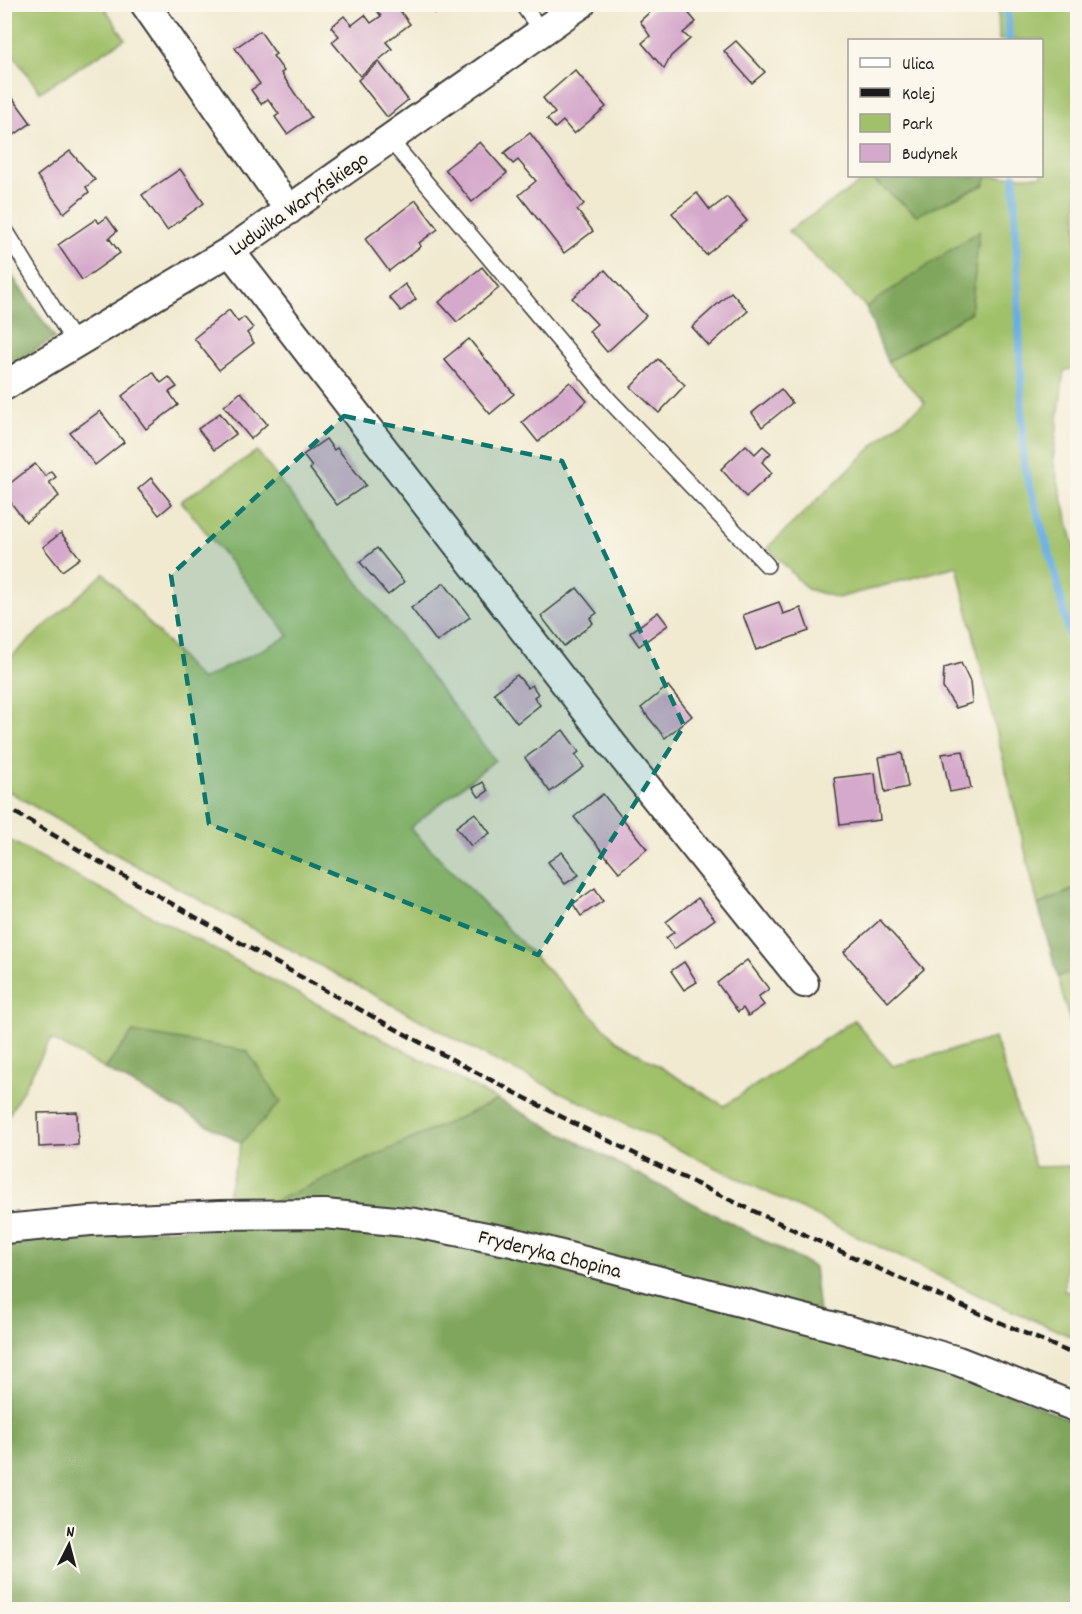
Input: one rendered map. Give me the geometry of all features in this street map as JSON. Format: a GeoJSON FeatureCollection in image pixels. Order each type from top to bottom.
{"type":"FeatureCollection","features":[{"type":"Feature","properties":{"kind":"street"},"geometry":{"type":"LineString","coordinates":[[145,4],[289,210]]}},
{"type":"Feature","properties":{"kind":"street","name":"Ludwika Waryńskiego"},"geometry":{"type":"LineString","coordinates":[[4,386],[74,342],[230,252],[581,4]]}},
{"type":"Feature","properties":{"kind":"street"},"geometry":{"type":"LineString","coordinates":[[230,252],[613,745],[804,983]]}},
{"type":"Feature","properties":{"kind":"street","name":"Fryderyka Chopina"},"geometry":{"type":"LineString","coordinates":[[4,1229],[90,1221],[220,1215],[325,1214],[416,1223],[512,1242],[896,1343],[958,1361],[1077,1408]]}},
{"type":"Feature","properties":{"kind":"lane"},"geometry":{"type":"LineString","coordinates":[[522,4],[542,32]]}},
{"type":"Feature","properties":{"kind":"lane"},"geometry":{"type":"LineString","coordinates":[[390,140],[610,402],[767,565]]}},
{"type":"Feature","properties":{"kind":"lane"},"geometry":{"type":"LineString","coordinates":[[4,228],[74,342]]}},
{"type":"Feature","properties":{"kind":"highlighted area"},"geometry":{"type":"Polygon","coordinates":[[[344,416],[562,461],[684,726],[538,955],[209,824],[171,575],[344,416]]]}},
{"type":"Feature","properties":{"kind":"green space"},"geometry":{"type":"Polygon","coordinates":[[[4,5],[103,5],[125,39],[40,92],[5,44],[4,5]]]}},
{"type":"Feature","properties":{"kind":"green space"},"geometry":{"type":"Polygon","coordinates":[[[998,5],[1077,5],[1077,367],[1064,371],[1053,461],[1078,562],[1077,888],[1038,905],[957,566],[838,598],[807,589],[768,547],[889,431],[925,403],[887,362],[971,312],[979,232],[866,307],[788,231],[869,177],[917,215],[984,185],[986,177],[1043,177],[1043,39],[999,39],[998,5]]]}},
{"type":"Feature","properties":{"kind":"green space"},"geometry":{"type":"Polygon","coordinates":[[[870,177],[986,177],[985,184],[917,215],[870,177]]]}},
{"type":"Feature","properties":{"kind":"green space"},"geometry":{"type":"Polygon","coordinates":[[[979,231],[971,312],[887,362],[866,307],[979,231]]]}},
{"type":"Feature","properties":{"kind":"green space"},"geometry":{"type":"Polygon","coordinates":[[[5,266],[55,338],[4,369],[5,266]]]}},
{"type":"Feature","properties":{"kind":"green space"},"geometry":{"type":"Polygon","coordinates":[[[257,451],[495,760],[410,828],[616,1040],[724,1106],[854,1020],[893,1066],[995,1038],[1035,1167],[1075,1166],[1064,1291],[1077,1293],[1077,1339],[1001,1306],[490,1058],[106,849],[5,789],[5,662],[104,573],[201,680],[289,636],[181,501],[257,451]]]}},
{"type":"Feature","properties":{"kind":"green space"},"geometry":{"type":"Polygon","coordinates":[[[5,838],[498,1100],[220,1226],[241,1143],[280,1102],[133,1032],[105,1069],[51,1039],[5,1122],[5,838]]]}},
{"type":"Feature","properties":{"kind":"green space"},"geometry":{"type":"Polygon","coordinates":[[[1077,888],[1077,968],[1058,977],[1038,905],[1077,888]]]}},
{"type":"Feature","properties":{"kind":"green space"},"geometry":{"type":"Polygon","coordinates":[[[1077,968],[1077,1050],[1058,977],[1077,968]]]}},
{"type":"Feature","properties":{"kind":"green space"},"geometry":{"type":"Polygon","coordinates":[[[133,1032],[247,1051],[281,1102],[241,1143],[105,1069],[133,1032]]]}},
{"type":"Feature","properties":{"kind":"green space"},"geometry":{"type":"Polygon","coordinates":[[[498,1100],[814,1267],[821,1331],[954,1370],[1077,1423],[1077,1602],[1066,1609],[5,1610],[5,1241],[220,1226],[498,1100]]]}},
{"type":"Feature","properties":{"kind":"building"},"geometry":{"type":"Polygon","coordinates":[[[372,4],[395,4],[410,24],[386,42],[392,49],[360,76],[332,42],[339,36],[331,27],[344,16],[352,25],[365,15],[371,23],[381,16],[372,4]]]}},
{"type":"Feature","properties":{"kind":"building"},"geometry":{"type":"Polygon","coordinates":[[[428,4],[444,4],[435,13],[428,4]]]}},
{"type":"Feature","properties":{"kind":"building"},"geometry":{"type":"Polygon","coordinates":[[[659,4],[681,4],[696,22],[683,33],[690,39],[671,56],[664,69],[642,43],[650,36],[640,21],[659,4]]]}},
{"type":"Feature","properties":{"kind":"building"},"geometry":{"type":"Polygon","coordinates":[[[260,31],[276,54],[273,56],[284,71],[281,73],[311,117],[287,134],[275,117],[279,114],[268,99],[261,104],[251,90],[260,84],[235,48],[260,31]]]}},
{"type":"Feature","properties":{"kind":"building"},"geometry":{"type":"Polygon","coordinates":[[[736,41],[765,72],[752,83],[724,51],[736,41]]]}},
{"type":"Feature","properties":{"kind":"building"},"geometry":{"type":"Polygon","coordinates":[[[379,62],[408,100],[387,117],[358,80],[379,62]]]}},
{"type":"Feature","properties":{"kind":"building"},"geometry":{"type":"Polygon","coordinates":[[[575,70],[606,107],[574,134],[563,121],[555,128],[547,119],[555,113],[543,98],[575,70]]]}},
{"type":"Feature","properties":{"kind":"building"},"geometry":{"type":"Polygon","coordinates":[[[4,94],[9,100],[12,97],[31,123],[4,142],[4,94]]]}},
{"type":"Feature","properties":{"kind":"building"},"geometry":{"type":"Polygon","coordinates":[[[530,133],[584,204],[577,210],[593,231],[564,253],[519,195],[536,181],[518,160],[513,164],[504,153],[530,133]]]}},
{"type":"Feature","properties":{"kind":"building"},"geometry":{"type":"Polygon","coordinates":[[[480,142],[507,173],[472,202],[445,169],[480,142]]]}},
{"type":"Feature","properties":{"kind":"building"},"geometry":{"type":"Polygon","coordinates":[[[70,151],[95,180],[86,187],[89,192],[64,213],[37,176],[70,151]]]}},
{"type":"Feature","properties":{"kind":"building"},"geometry":{"type":"Polygon","coordinates":[[[180,169],[204,203],[167,230],[142,195],[180,169]]]}},
{"type":"Feature","properties":{"kind":"building"},"geometry":{"type":"Polygon","coordinates":[[[697,193],[710,210],[727,197],[747,221],[706,255],[672,213],[697,193]]]}},
{"type":"Feature","properties":{"kind":"building"},"geometry":{"type":"Polygon","coordinates":[[[416,200],[438,229],[419,243],[421,246],[389,271],[365,239],[416,200]]]}},
{"type":"Feature","properties":{"kind":"building"},"geometry":{"type":"Polygon","coordinates":[[[107,217],[117,231],[109,238],[120,253],[82,280],[58,245],[96,219],[99,223],[107,217]]]}},
{"type":"Feature","properties":{"kind":"building"},"geometry":{"type":"Polygon","coordinates":[[[482,267],[499,288],[457,322],[439,302],[482,267]]]}},
{"type":"Feature","properties":{"kind":"building"},"geometry":{"type":"Polygon","coordinates":[[[605,270],[646,316],[607,352],[589,331],[597,324],[572,298],[605,270]]]}},
{"type":"Feature","properties":{"kind":"building"},"geometry":{"type":"Polygon","coordinates":[[[405,284],[416,299],[401,311],[389,297],[405,284]]]}},
{"type":"Feature","properties":{"kind":"building"},"geometry":{"type":"Polygon","coordinates":[[[731,292],[748,311],[709,346],[692,327],[731,292]]]}},
{"type":"Feature","properties":{"kind":"building"},"geometry":{"type":"Polygon","coordinates":[[[229,310],[238,322],[244,317],[253,328],[247,333],[254,343],[219,370],[194,338],[229,310]]]}},
{"type":"Feature","properties":{"kind":"building"},"geometry":{"type":"Polygon","coordinates":[[[469,339],[514,394],[490,414],[444,359],[469,339]]]}},
{"type":"Feature","properties":{"kind":"building"},"geometry":{"type":"Polygon","coordinates":[[[658,359],[685,385],[659,413],[631,387],[658,359]]]}},
{"type":"Feature","properties":{"kind":"building"},"geometry":{"type":"Polygon","coordinates":[[[153,372],[161,383],[169,377],[177,387],[169,392],[178,405],[146,429],[122,396],[153,372]]]}},
{"type":"Feature","properties":{"kind":"building"},"geometry":{"type":"Polygon","coordinates":[[[570,382],[587,401],[538,442],[522,422],[570,382]]]}},
{"type":"Feature","properties":{"kind":"building"},"geometry":{"type":"Polygon","coordinates":[[[781,389],[792,403],[762,427],[752,413],[781,389]]]}},
{"type":"Feature","properties":{"kind":"building"},"geometry":{"type":"Polygon","coordinates":[[[241,392],[267,424],[251,439],[224,406],[241,392]]]}},
{"type":"Feature","properties":{"kind":"building"},"geometry":{"type":"Polygon","coordinates":[[[100,411],[124,442],[95,465],[70,433],[100,411]]]}},
{"type":"Feature","properties":{"kind":"building"},"geometry":{"type":"Polygon","coordinates":[[[220,413],[236,434],[214,450],[198,429],[220,413]]]}},
{"type":"Feature","properties":{"kind":"building"},"geometry":{"type":"Polygon","coordinates":[[[326,439],[334,450],[337,448],[366,485],[337,505],[310,469],[312,467],[303,455],[326,439]]]}},
{"type":"Feature","properties":{"kind":"building"},"geometry":{"type":"Polygon","coordinates":[[[746,445],[755,454],[763,446],[771,453],[762,462],[772,473],[746,497],[721,469],[746,445]]]}},
{"type":"Feature","properties":{"kind":"building"},"geometry":{"type":"Polygon","coordinates":[[[35,464],[45,476],[51,471],[56,477],[49,482],[59,496],[26,522],[4,494],[4,488],[35,464]]]}},
{"type":"Feature","properties":{"kind":"building"},"geometry":{"type":"Polygon","coordinates":[[[151,478],[172,504],[159,515],[138,489],[151,478]]]}},
{"type":"Feature","properties":{"kind":"building"},"geometry":{"type":"Polygon","coordinates":[[[61,533],[80,558],[62,571],[43,547],[61,533]]]}},
{"type":"Feature","properties":{"kind":"building"},"geometry":{"type":"Polygon","coordinates":[[[377,548],[404,582],[388,595],[360,562],[377,548]]]}},
{"type":"Feature","properties":{"kind":"building"},"geometry":{"type":"Polygon","coordinates":[[[444,583],[470,617],[437,642],[411,608],[444,583]]]}},
{"type":"Feature","properties":{"kind":"building"},"geometry":{"type":"Polygon","coordinates":[[[577,588],[597,613],[590,618],[593,623],[564,646],[541,616],[577,588]]]}},
{"type":"Feature","properties":{"kind":"building"},"geometry":{"type":"Polygon","coordinates":[[[779,602],[783,614],[801,608],[809,631],[756,650],[743,615],[779,602]]]}},
{"type":"Feature","properties":{"kind":"building"},"geometry":{"type":"Polygon","coordinates":[[[658,612],[668,625],[639,646],[630,633],[658,612]]]}},
{"type":"Feature","properties":{"kind":"building"},"geometry":{"type":"Polygon","coordinates":[[[961,663],[970,682],[972,703],[956,708],[943,688],[944,668],[961,663]]]}},
{"type":"Feature","properties":{"kind":"building"},"geometry":{"type":"Polygon","coordinates":[[[517,675],[528,688],[532,685],[538,694],[534,697],[540,705],[517,723],[494,693],[517,675]]]}},
{"type":"Feature","properties":{"kind":"building"},"geometry":{"type":"Polygon","coordinates":[[[668,686],[692,716],[665,738],[641,708],[668,686]]]}},
{"type":"Feature","properties":{"kind":"building"},"geometry":{"type":"Polygon","coordinates":[[[563,730],[579,752],[575,755],[584,767],[550,792],[525,758],[563,730]]]}},
{"type":"Feature","properties":{"kind":"building"},"geometry":{"type":"Polygon","coordinates":[[[963,751],[971,788],[950,792],[942,754],[963,751]]]}},
{"type":"Feature","properties":{"kind":"building"},"geometry":{"type":"Polygon","coordinates":[[[902,753],[908,787],[885,792],[879,757],[902,753]]]}},
{"type":"Feature","properties":{"kind":"building"},"geometry":{"type":"Polygon","coordinates":[[[875,773],[880,820],[840,825],[834,778],[875,773]]]}},
{"type":"Feature","properties":{"kind":"building"},"geometry":{"type":"Polygon","coordinates":[[[483,782],[488,791],[479,797],[473,788],[483,782]]]}},
{"type":"Feature","properties":{"kind":"building"},"geometry":{"type":"Polygon","coordinates":[[[603,794],[647,849],[619,872],[574,817],[603,794]]]}},
{"type":"Feature","properties":{"kind":"building"},"geometry":{"type":"Polygon","coordinates":[[[475,813],[490,833],[471,846],[456,827],[475,813]]]}},
{"type":"Feature","properties":{"kind":"building"},"geometry":{"type":"Polygon","coordinates":[[[562,852],[579,875],[565,884],[548,862],[562,852]]]}},
{"type":"Feature","properties":{"kind":"building"},"geometry":{"type":"Polygon","coordinates":[[[595,888],[603,901],[581,916],[573,904],[595,888]]]}},
{"type":"Feature","properties":{"kind":"building"},"geometry":{"type":"Polygon","coordinates":[[[698,898],[715,919],[674,949],[666,938],[674,932],[666,922],[698,898]]]}},
{"type":"Feature","properties":{"kind":"building"},"geometry":{"type":"Polygon","coordinates":[[[880,920],[924,969],[888,1002],[844,952],[880,920]]]}},
{"type":"Feature","properties":{"kind":"building"},"geometry":{"type":"Polygon","coordinates":[[[747,960],[769,989],[758,997],[764,1005],[748,1016],[743,1008],[738,1012],[717,983],[747,960]]]}},
{"type":"Feature","properties":{"kind":"building"},"geometry":{"type":"Polygon","coordinates":[[[684,962],[697,982],[684,990],[671,971],[684,962]]]}},
{"type":"Feature","properties":{"kind":"building"},"geometry":{"type":"Polygon","coordinates":[[[77,1112],[78,1145],[39,1147],[38,1113],[77,1112]]]}},
{"type":"Feature","properties":{"kind":"waterway"},"geometry":{"type":"LineString","coordinates":[[1007,4],[1009,39]]}},
{"type":"Feature","properties":{"kind":"waterway"},"geometry":{"type":"LineString","coordinates":[[1014,177],[1024,466],[1055,573],[1078,675]]}},
{"type":"Feature","properties":{"kind":"railway"},"geometry":{"type":"LineString","coordinates":[[4,806],[339,998],[508,1089],[680,1176],[828,1246],[1078,1356]]}}]}
